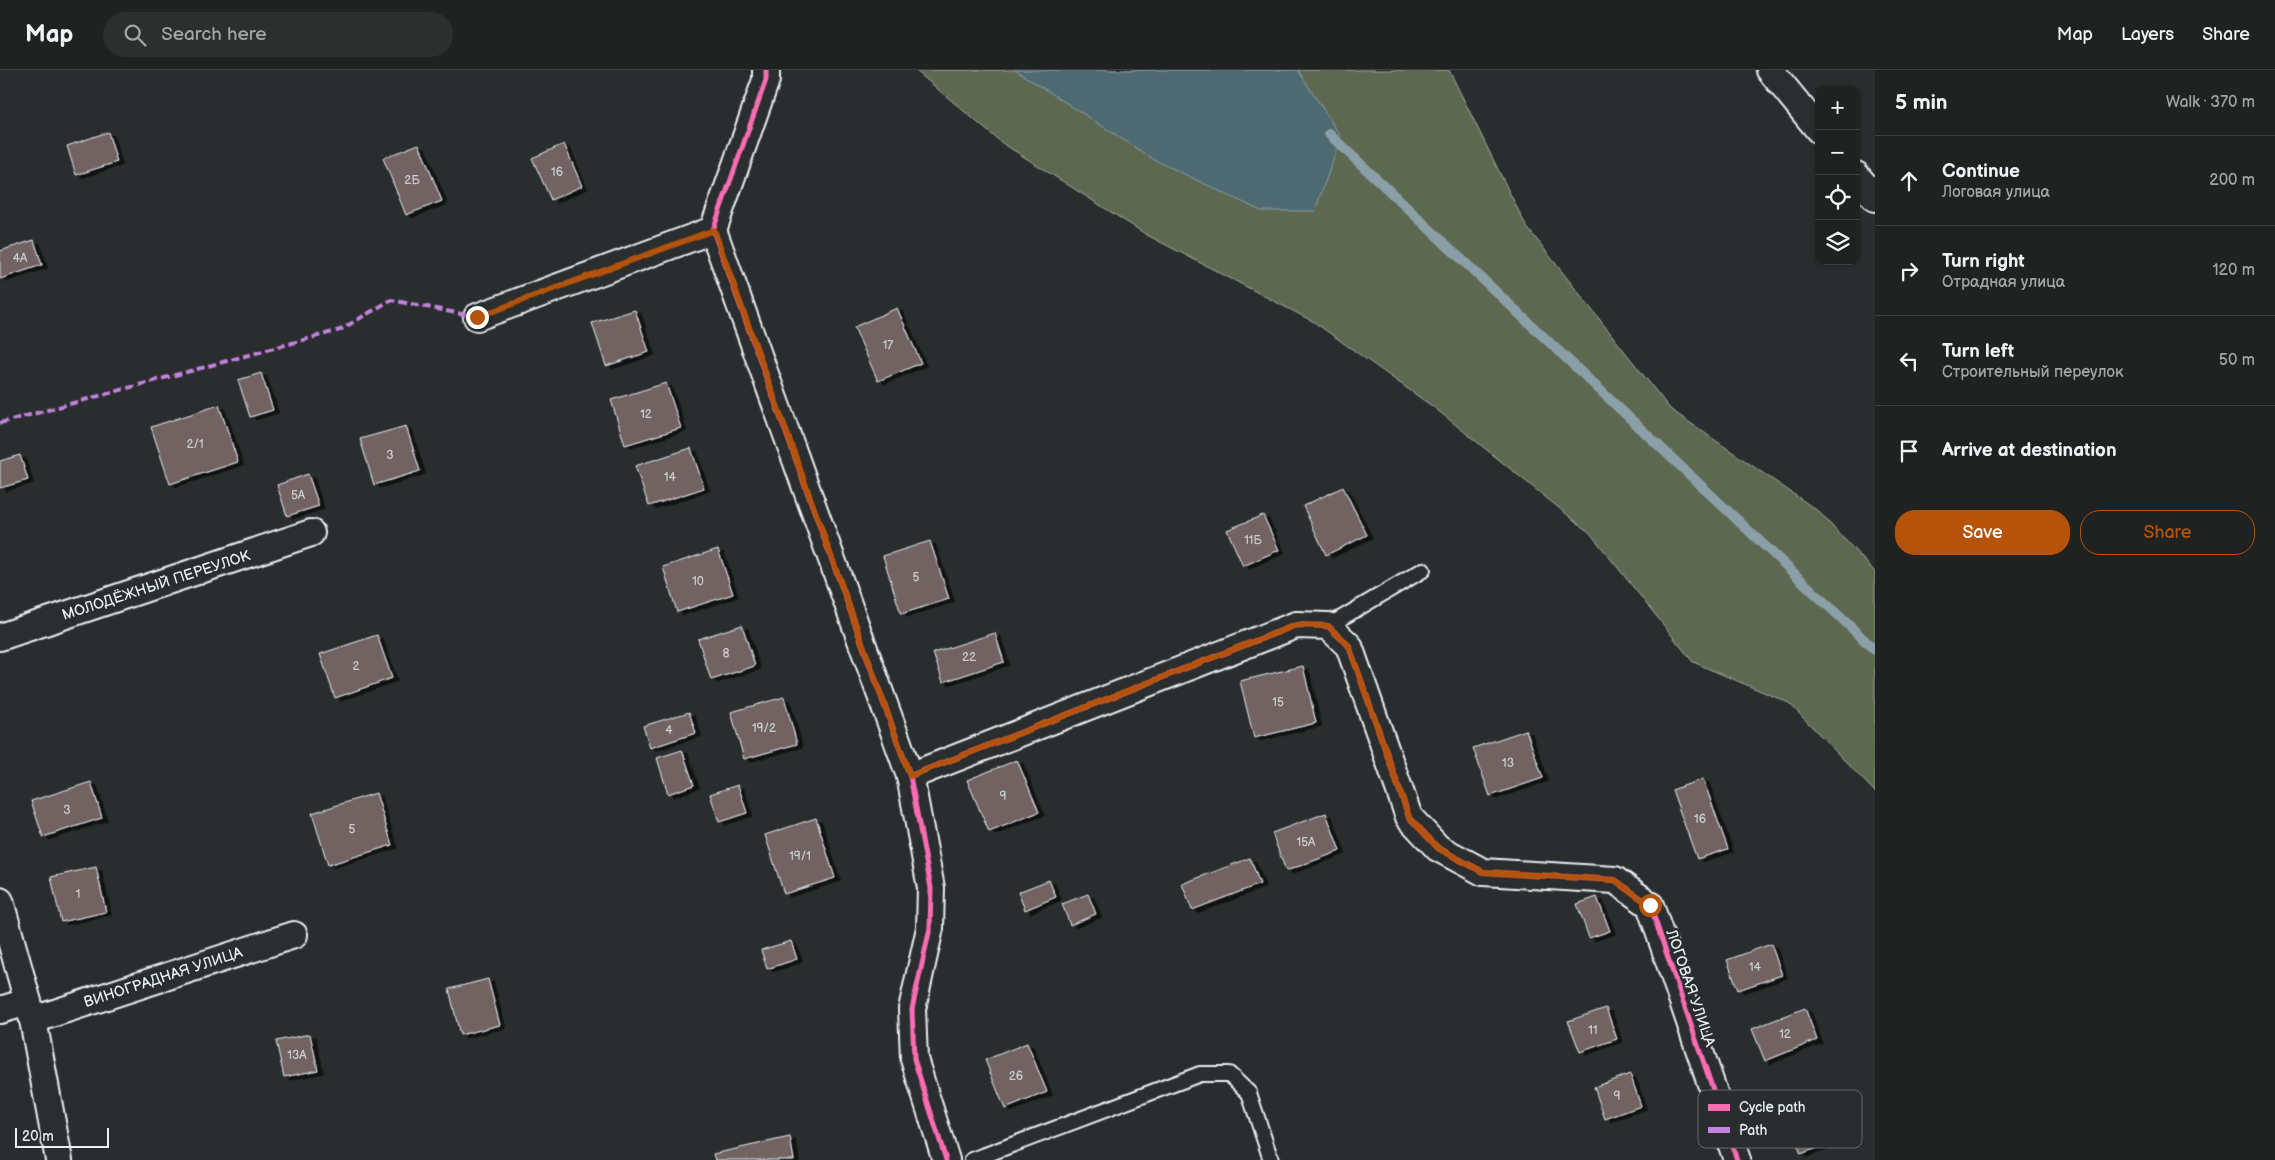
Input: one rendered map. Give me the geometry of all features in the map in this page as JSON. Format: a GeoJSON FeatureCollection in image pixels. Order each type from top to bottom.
{"type":"FeatureCollection","features":[{"type":"Feature","properties":{"kind":"street"},"geometry":{"type":"LineString","coordinates":[[766,70],[766,80],[714,230],[910,776],[931,888],[930,928],[912,1009],[914,1059],[946,1160]]}},
{"type":"Feature","properties":{"kind":"street"},"geometry":{"type":"LineString","coordinates":[[1770,70],[1815,125]]}},
{"type":"Feature","properties":{"kind":"street"},"geometry":{"type":"LineString","coordinates":[[1860,181],[1875,198]]}},
{"type":"Feature","properties":{"kind":"street"},"geometry":{"type":"LineString","coordinates":[[477,317],[714,230]]}},
{"type":"Feature","properties":{"kind":"street","name":"МОЛОДЁЖНЫЙ ПЕРЕУЛОК"},"geometry":{"type":"LineString","coordinates":[[0,637],[311,533]]}},
{"type":"Feature","properties":{"kind":"street"},"geometry":{"type":"LineString","coordinates":[[910,776],[1296,625],[1328,626]]}},
{"type":"Feature","properties":{"kind":"street","name":"ЛОГОВАЯ УЛИЦА"},"geometry":{"type":"LineString","coordinates":[[1328,626],[1349,646],[1409,817],[1438,848],[1483,872],[1615,880],[1650,905],[1713,1090]]}},
{"type":"Feature","properties":{"kind":"street"},"geometry":{"type":"LineString","coordinates":[[0,901],[30,1011],[59,1160]]}},
{"type":"Feature","properties":{"kind":"street","name":"ВИНОГРАДНАЯ УЛИЦА"},"geometry":{"type":"LineString","coordinates":[[0,1010],[30,1011],[294,935]]}},
{"type":"Feature","properties":{"kind":"street","name":"ЛОГОВАЯ УЛИЦА"},"geometry":{"type":"LineString","coordinates":[[1733,1148],[1737,1160]]}},
{"type":"Feature","properties":{"kind":"lane"},"geometry":{"type":"LineString","coordinates":[[1328,626],[1423,570]]}},
{"type":"Feature","properties":{"kind":"lane"},"geometry":{"type":"LineString","coordinates":[[972,1160],[1200,1074],[1229,1074],[1249,1093],[1272,1160]]}},
{"type":"Feature","properties":{"kind":"green space"},"geometry":{"type":"Polygon","coordinates":[[[915,70],[1449,70],[1526,226],[1670,409],[1818,511],[1875,572],[1875,792],[1789,703],[1693,662],[1590,533],[1436,409],[1314,322],[1147,235],[1002,143],[915,70]]]}},
{"type":"Feature","properties":{"kind":"water"},"geometry":{"type":"Polygon","coordinates":[[[1015,70],[1298,70],[1341,137],[1315,211],[1261,211],[1155,160],[1015,70]]]}},
{"type":"Feature","properties":{"kind":"building"},"geometry":{"type":"Polygon","coordinates":[[[108,132],[117,162],[76,175],[67,146],[108,132]]]}},
{"type":"Feature","properties":{"kind":"building"},"geometry":{"type":"Polygon","coordinates":[[[419,144],[442,201],[406,215],[383,158],[419,144]]]}},
{"type":"Feature","properties":{"kind":"building"},"geometry":{"type":"Polygon","coordinates":[[[564,144],[582,186],[551,200],[532,158],[564,144]]]}},
{"type":"Feature","properties":{"kind":"building"},"geometry":{"type":"Polygon","coordinates":[[[34,240],[42,265],[0,279],[0,251],[34,240]]]}},
{"type":"Feature","properties":{"kind":"building"},"geometry":{"type":"Polygon","coordinates":[[[897,308],[921,363],[878,381],[854,327],[897,308]]]}},
{"type":"Feature","properties":{"kind":"building"},"geometry":{"type":"Polygon","coordinates":[[[635,310],[649,352],[606,366],[592,323],[635,310]]]}},
{"type":"Feature","properties":{"kind":"building"},"geometry":{"type":"Polygon","coordinates":[[[261,373],[273,410],[250,417],[238,380],[261,373]]]}},
{"type":"Feature","properties":{"kind":"building"},"geometry":{"type":"Polygon","coordinates":[[[666,383],[681,428],[625,445],[611,400],[666,383]]]}},
{"type":"Feature","properties":{"kind":"building"},"geometry":{"type":"Polygon","coordinates":[[[219,405],[238,462],[170,484],[151,427],[219,405]]]}},
{"type":"Feature","properties":{"kind":"building"},"geometry":{"type":"Polygon","coordinates":[[[406,426],[420,471],[374,485],[360,439],[406,426]]]}},
{"type":"Feature","properties":{"kind":"building"},"geometry":{"type":"Polygon","coordinates":[[[691,448],[704,488],[649,506],[635,466],[691,448]]]}},
{"type":"Feature","properties":{"kind":"building"},"geometry":{"type":"Polygon","coordinates":[[[20,455],[28,480],[0,488],[0,461],[20,455]]]}},
{"type":"Feature","properties":{"kind":"building"},"geometry":{"type":"Polygon","coordinates":[[[308,474],[319,506],[287,516],[277,485],[308,474]]]}},
{"type":"Feature","properties":{"kind":"building"},"geometry":{"type":"Polygon","coordinates":[[[1343,487],[1367,535],[1326,555],[1303,506],[1343,487]]]}},
{"type":"Feature","properties":{"kind":"building"},"geometry":{"type":"Polygon","coordinates":[[[1263,515],[1279,550],[1243,566],[1227,530],[1263,515]]]}},
{"type":"Feature","properties":{"kind":"building"},"geometry":{"type":"Polygon","coordinates":[[[930,541],[949,599],[901,614],[883,556],[930,541]]]}},
{"type":"Feature","properties":{"kind":"building"},"geometry":{"type":"Polygon","coordinates":[[[718,549],[733,594],[677,612],[663,567],[718,549]]]}},
{"type":"Feature","properties":{"kind":"building"},"geometry":{"type":"Polygon","coordinates":[[[742,625],[755,666],[711,680],[698,639],[742,625]]]}},
{"type":"Feature","properties":{"kind":"building"},"geometry":{"type":"Polygon","coordinates":[[[995,633],[1004,662],[943,682],[933,653],[995,633]]]}},
{"type":"Feature","properties":{"kind":"building"},"geometry":{"type":"Polygon","coordinates":[[[377,635],[392,678],[335,698],[320,654],[377,635]]]}},
{"type":"Feature","properties":{"kind":"building"},"geometry":{"type":"Polygon","coordinates":[[[1303,666],[1316,723],[1254,738],[1240,681],[1303,666]]]}},
{"type":"Feature","properties":{"kind":"building"},"geometry":{"type":"Polygon","coordinates":[[[784,697],[797,744],[744,759],[731,712],[784,697]]]}},
{"type":"Feature","properties":{"kind":"building"},"geometry":{"type":"Polygon","coordinates":[[[689,712],[696,733],[650,748],[643,726],[689,712]]]}},
{"type":"Feature","properties":{"kind":"building"},"geometry":{"type":"Polygon","coordinates":[[[1526,730],[1543,778],[1490,796],[1473,748],[1526,730]]]}},
{"type":"Feature","properties":{"kind":"building"},"geometry":{"type":"Polygon","coordinates":[[[682,750],[694,785],[668,794],[657,758],[682,750]]]}},
{"type":"Feature","properties":{"kind":"building"},"geometry":{"type":"Polygon","coordinates":[[[1017,760],[1039,812],[989,832],[967,780],[1017,760]]]}},
{"type":"Feature","properties":{"kind":"building"},"geometry":{"type":"Polygon","coordinates":[[[1703,779],[1728,849],[1697,859],[1672,790],[1703,779]]]}},
{"type":"Feature","properties":{"kind":"building"},"geometry":{"type":"Polygon","coordinates":[[[91,782],[102,818],[43,837],[31,801],[91,782]]]}},
{"type":"Feature","properties":{"kind":"building"},"geometry":{"type":"Polygon","coordinates":[[[738,785],[747,813],[719,822],[710,794],[738,785]]]}},
{"type":"Feature","properties":{"kind":"building"},"geometry":{"type":"Polygon","coordinates":[[[376,793],[392,845],[328,865],[312,813],[376,793]]]}},
{"type":"Feature","properties":{"kind":"building"},"geometry":{"type":"Polygon","coordinates":[[[1326,813],[1340,851],[1286,871],[1272,833],[1326,813]]]}},
{"type":"Feature","properties":{"kind":"building"},"geometry":{"type":"Polygon","coordinates":[[[816,818],[835,878],[784,894],[765,835],[816,818]]]}},
{"type":"Feature","properties":{"kind":"building"},"geometry":{"type":"Polygon","coordinates":[[[1250,858],[1260,884],[1192,910],[1182,884],[1250,858]]]}},
{"type":"Feature","properties":{"kind":"building"},"geometry":{"type":"Polygon","coordinates":[[[96,867],[106,912],[61,922],[51,877],[96,867]]]}},
{"type":"Feature","properties":{"kind":"building"},"geometry":{"type":"Polygon","coordinates":[[[1049,880],[1056,897],[1025,910],[1018,892],[1049,880]]]}},
{"type":"Feature","properties":{"kind":"building"},"geometry":{"type":"Polygon","coordinates":[[[1088,894],[1096,914],[1070,925],[1062,904],[1088,894]]]}},
{"type":"Feature","properties":{"kind":"building"},"geometry":{"type":"Polygon","coordinates":[[[1597,897],[1610,931],[1589,938],[1577,904],[1597,897]]]}},
{"type":"Feature","properties":{"kind":"building"},"geometry":{"type":"Polygon","coordinates":[[[791,941],[797,959],[767,969],[761,950],[791,941]]]}},
{"type":"Feature","properties":{"kind":"building"},"geometry":{"type":"Polygon","coordinates":[[[1771,944],[1782,975],[1738,990],[1727,960],[1771,944]]]}},
{"type":"Feature","properties":{"kind":"building"},"geometry":{"type":"Polygon","coordinates":[[[488,979],[500,1025],[460,1035],[449,989],[488,979]]]}},
{"type":"Feature","properties":{"kind":"building"},"geometry":{"type":"Polygon","coordinates":[[[1606,1008],[1617,1039],[1580,1052],[1568,1021],[1606,1008]]]}},
{"type":"Feature","properties":{"kind":"building"},"geometry":{"type":"Polygon","coordinates":[[[1805,1008],[1817,1040],[1765,1061],[1752,1029],[1805,1008]]]}},
{"type":"Feature","properties":{"kind":"building"},"geometry":{"type":"Polygon","coordinates":[[[310,1034],[318,1070],[284,1077],[276,1041],[310,1034]]]}},
{"type":"Feature","properties":{"kind":"building"},"geometry":{"type":"Polygon","coordinates":[[[1027,1043],[1047,1092],[1005,1109],[985,1060],[1027,1043]]]}},
{"type":"Feature","properties":{"kind":"building"},"geometry":{"type":"Polygon","coordinates":[[[1630,1074],[1641,1106],[1605,1119],[1594,1087],[1630,1074]]]}},
{"type":"Feature","properties":{"kind":"building"},"geometry":{"type":"Polygon","coordinates":[[[790,1137],[794,1160],[715,1160],[713,1154],[790,1137]]]}},
{"type":"Feature","properties":{"kind":"building"},"geometry":{"type":"Polygon","coordinates":[[[1799,1148],[1817,1148],[1801,1154],[1799,1148]]]}},
{"type":"Feature","properties":{"kind":"waterway"},"geometry":{"type":"LineString","coordinates":[[1329,134],[1875,650]]}},
{"type":"Feature","properties":{"kind":"marked path"},"geometry":{"type":"LineString","coordinates":[[0,423],[340,330],[391,300],[477,317]]}},
{"type":"Feature","properties":{"kind":"cycle path"},"geometry":{"type":"LineString","coordinates":[[766,70],[766,80],[713,230],[910,776],[931,888],[930,928],[912,1009],[914,1059],[946,1160]]}},
{"type":"Feature","properties":{"kind":"cycle path"},"geometry":{"type":"LineString","coordinates":[[910,776],[1296,625],[1328,626],[1349,646],[1409,817],[1438,848],[1483,872],[1615,880],[1650,905],[1713,1090]]}},
{"type":"Feature","properties":{"kind":"cycle path"},"geometry":{"type":"LineString","coordinates":[[1733,1148],[1737,1160]]}},
{"type":"Feature","properties":{"kind":"route"},"geometry":{"type":"LineString","coordinates":[[477,317],[714,230],[910,776],[1296,625],[1328,626],[1349,646],[1409,817],[1438,848],[1483,872],[1615,880],[1650,905]]}}]}
